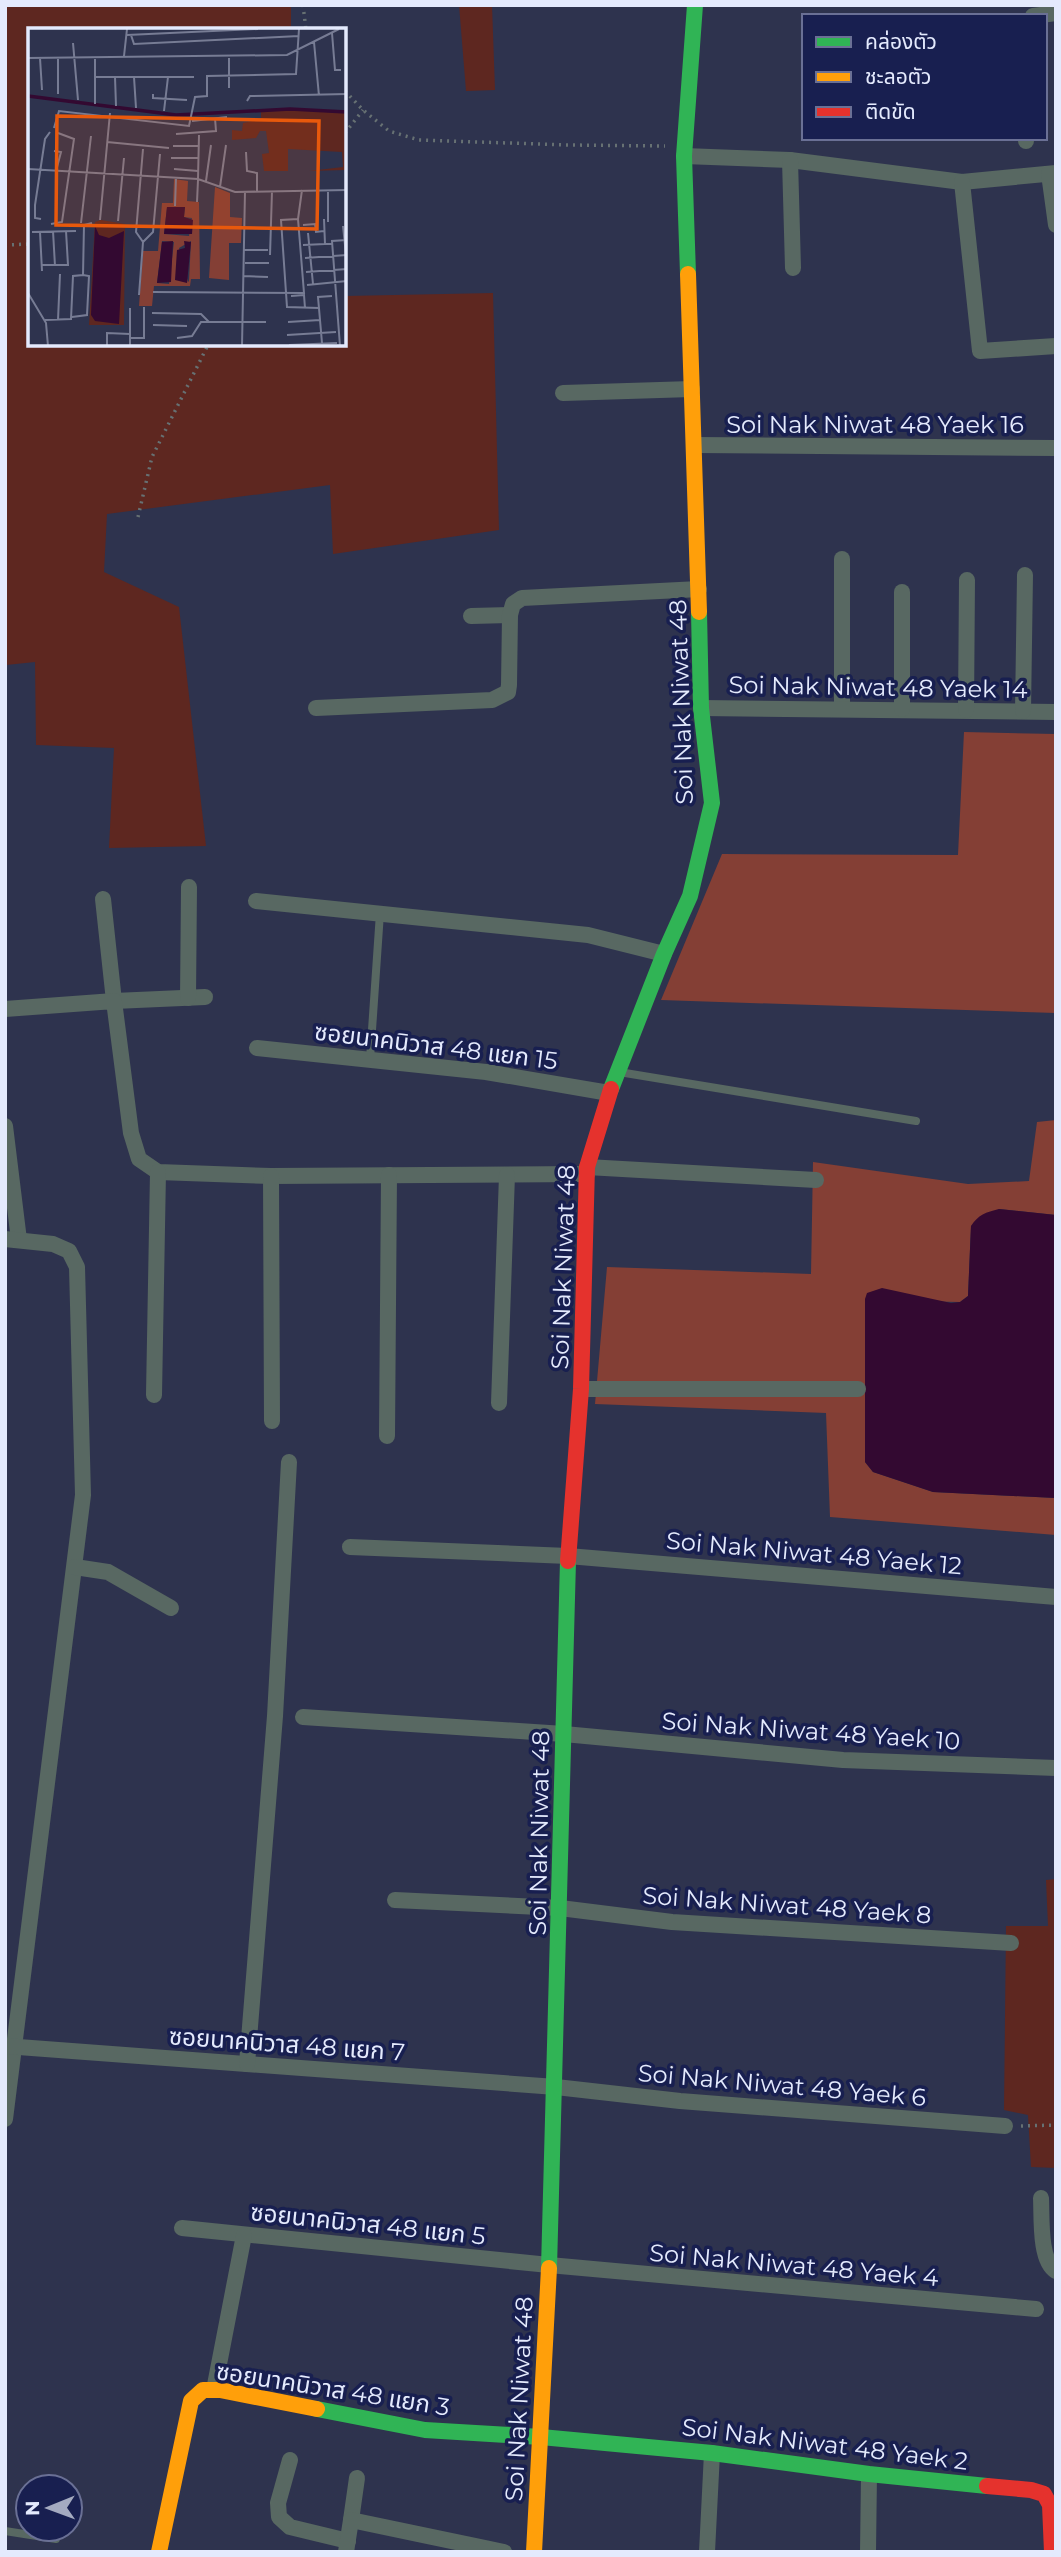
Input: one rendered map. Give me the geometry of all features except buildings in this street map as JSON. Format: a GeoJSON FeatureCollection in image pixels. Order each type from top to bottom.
{"type":"FeatureCollection","features":[{"type":"Feature","properties":{"kind":"street","name":"Soi Nak Niwat 48"},"geometry":{"type":"LineString","coordinates":[[534,2552],[556,2087],[568,1556],[581,1389],[587,1171],[608,1093],[690,896],[712,803],[701,708],[684,151],[695,5]]}},
{"type":"Feature","properties":{"kind":"street"},"geometry":{"type":"LineString","coordinates":[[684,151],[790,160],[962,182],[1053,174],[1056,225]]}},
{"type":"Feature","properties":{"kind":"street"},"geometry":{"type":"LineString","coordinates":[[790,160],[793,268]]}},
{"type":"Feature","properties":{"kind":"street"},"geometry":{"type":"LineString","coordinates":[[962,182],[980,351],[1056,346]]}},
{"type":"Feature","properties":{"kind":"street"},"geometry":{"type":"LineString","coordinates":[[563,393],[692,389]]}},
{"type":"Feature","properties":{"kind":"street","name":"Soi Nak Niwat 48 Yaek 16"},"geometry":{"type":"LineString","coordinates":[[694,445],[1056,448]]}},
{"type":"Feature","properties":{"kind":"street"},"geometry":{"type":"LineString","coordinates":[[842,559],[842,708]]}},
{"type":"Feature","properties":{"kind":"street"},"geometry":{"type":"LineString","coordinates":[[1023,711],[1025,575]]}},
{"type":"Feature","properties":{"kind":"street"},"geometry":{"type":"LineString","coordinates":[[966,710],[967,580]]}},
{"type":"Feature","properties":{"kind":"street"},"geometry":{"type":"LineString","coordinates":[[316,708],[501,697],[508,692],[509,685],[510,615],[513,604],[522,598],[699,589]]}},
{"type":"Feature","properties":{"kind":"street"},"geometry":{"type":"LineString","coordinates":[[902,592],[902,709]]}},
{"type":"Feature","properties":{"kind":"street"},"geometry":{"type":"LineString","coordinates":[[471,616],[510,615]]}},
{"type":"Feature","properties":{"kind":"street","name":"Soi Nak Niwat 48 Yaek 14"},"geometry":{"type":"LineString","coordinates":[[701,708],[1056,712]]}},
{"type":"Feature","properties":{"kind":"street"},"geometry":{"type":"LineString","coordinates":[[188,998],[189,887]]}},
{"type":"Feature","properties":{"kind":"street"},"geometry":{"type":"LineString","coordinates":[[103,899],[131,1133],[139,1159],[158,1172],[271,1176],[507,1175],[587,1171],[816,1180]]}},
{"type":"Feature","properties":{"kind":"street"},"geometry":{"type":"LineString","coordinates":[[256,901],[588,935],[664,954]]}},
{"type":"Feature","properties":{"kind":"street"},"geometry":{"type":"LineString","coordinates":[[5,1009],[205,997]]}},
{"type":"Feature","properties":{"kind":"street","name":"ซอยนาคนิวาส 48 แยก 15"},"geometry":{"type":"LineString","coordinates":[[257,1048],[486,1072],[608,1093]]}},
{"type":"Feature","properties":{"kind":"street"},"geometry":{"type":"LineString","coordinates":[[5,1126],[12,1239],[53,1244],[69,1251],[77,1267],[83,1495],[10,2047],[5,2119]]}},
{"type":"Feature","properties":{"kind":"street"},"geometry":{"type":"LineString","coordinates":[[154,1395],[158,1172]]}},
{"type":"Feature","properties":{"kind":"street"},"geometry":{"type":"LineString","coordinates":[[387,1436],[389,1175]]}},
{"type":"Feature","properties":{"kind":"street"},"geometry":{"type":"LineString","coordinates":[[499,1404],[507,1175]]}},
{"type":"Feature","properties":{"kind":"street"},"geometry":{"type":"LineString","coordinates":[[271,1176],[272,1421]]}},
{"type":"Feature","properties":{"kind":"street"},"geometry":{"type":"LineString","coordinates":[[581,1389],[858,1389]]}},
{"type":"Feature","properties":{"kind":"street"},"geometry":{"type":"LineString","coordinates":[[247,2064],[275,1716],[289,1462]]}},
{"type":"Feature","properties":{"kind":"street","name":"Soi Nak Niwat 48 Yaek 12"},"geometry":{"type":"LineString","coordinates":[[350,1547],[568,1556],[1056,1597]]}},
{"type":"Feature","properties":{"kind":"street"},"geometry":{"type":"LineString","coordinates":[[75,1567],[108,1572],[171,1608]]}},
{"type":"Feature","properties":{"kind":"street","name":"Soi Nak Niwat 48 Yaek 10"},"geometry":{"type":"LineString","coordinates":[[303,1717],[564,1734],[843,1760],[1056,1768]]}},
{"type":"Feature","properties":{"kind":"street","name":"Soi Nak Niwat 48 Yaek 8"},"geometry":{"type":"LineString","coordinates":[[396,1899],[560,1908],[672,1922],[1011,1943]]}},
{"type":"Feature","properties":{"kind":"street","name":"ซอยนาคนิวาส 48 แยก 7"},"geometry":{"type":"LineString","coordinates":[[10,2047],[556,2087]]}},
{"type":"Feature","properties":{"kind":"street","name":"Soi Nak Niwat 48 Yaek 6"},"geometry":{"type":"LineString","coordinates":[[556,2087],[680,2101],[1005,2126]]}},
{"type":"Feature","properties":{"kind":"street"},"geometry":{"type":"LineString","coordinates":[[1041,2199],[1044,2254],[1050,2268],[1056,2271]]}},
{"type":"Feature","properties":{"kind":"street","name":"ซอยนาคนิวาส 48 แยก 5"},"geometry":{"type":"LineString","coordinates":[[182,2228],[549,2265]]}},
{"type":"Feature","properties":{"kind":"street"},"geometry":{"type":"LineString","coordinates":[[214,2390],[244,2235]]}},
{"type":"Feature","properties":{"kind":"street","name":"Soi Nak Niwat 48 Yaek 4"},"geometry":{"type":"LineString","coordinates":[[549,2265],[1035,2309]]}},
{"type":"Feature","properties":{"kind":"street","name":"ซอยนาคนิวาส 48 แยก 3"},"geometry":{"type":"LineString","coordinates":[[159,2552],[191,2401],[203,2390],[425,2430],[541,2437]]}},
{"type":"Feature","properties":{"kind":"street","name":"Soi Nak Niwat 48 Yaek 2"},"geometry":{"type":"LineString","coordinates":[[541,2437],[712,2453],[869,2474],[1031,2490],[1044,2494],[1050,2505],[1052,2552]]}},
{"type":"Feature","properties":{"kind":"street"},"geometry":{"type":"LineString","coordinates":[[708,2552],[712,2453]]}},
{"type":"Feature","properties":{"kind":"street"},"geometry":{"type":"LineString","coordinates":[[290,2460],[278,2502],[279,2517],[290,2527],[347,2546],[357,2478]]}},
{"type":"Feature","properties":{"kind":"street"},"geometry":{"type":"LineString","coordinates":[[868,2552],[869,2474]]}},
{"type":"Feature","properties":{"kind":"street"},"geometry":{"type":"LineString","coordinates":[[351,2520],[504,2552]]}},
{"type":"Feature","properties":{"kind":"lane"},"geometry":{"type":"LineString","coordinates":[[370,1059],[380,913]]}},
{"type":"Feature","properties":{"kind":"lane"},"geometry":{"type":"LineString","coordinates":[[617,1072],[916,1121]]}},
{"type":"Feature","properties":{"kind":"path"},"geometry":{"type":"LineString","coordinates":[[303,5],[306,28]]}},
{"type":"Feature","properties":{"kind":"path"},"geometry":{"type":"LineString","coordinates":[[346,92],[362,110],[389,131],[419,140],[684,151]]}},
{"type":"Feature","properties":{"kind":"path"},"geometry":{"type":"LineString","coordinates":[[346,132],[362,110]]}},
{"type":"Feature","properties":{"kind":"path"},"geometry":{"type":"LineString","coordinates":[[5,245],[28,244]]}},
{"type":"Feature","properties":{"kind":"path"},"geometry":{"type":"LineString","coordinates":[[138,517],[152,457],[208,346]]}},
{"type":"Feature","properties":{"kind":"path"},"geometry":{"type":"LineString","coordinates":[[1005,2126],[1056,2125]]}},
{"type":"Feature","properties":{"kind":"shaded area"},"geometry":{"type":"Polygon","coordinates":[[[5,5],[291,5],[291,28],[28,28],[28,346],[346,346],[346,296],[493,293],[499,530],[333,554],[330,485],[107,514],[104,572],[179,607],[206,846],[109,848],[114,748],[36,745],[35,662],[6,665],[5,5]]]}},
{"type":"Feature","properties":{"kind":"shaded area"},"geometry":{"type":"Polygon","coordinates":[[[459,5],[492,5],[495,90],[466,91],[459,5]]]}},
{"type":"Feature","properties":{"kind":"shaded area"},"geometry":{"type":"Polygon","coordinates":[[[964,732],[1056,734],[1056,1013],[661,1000],[722,854],[958,855],[964,732]]]}},
{"type":"Feature","properties":{"kind":"shaded area"},"geometry":{"type":"Polygon","coordinates":[[[1056,1120],[1056,1215],[999,1209],[971,1226],[968,1296],[960,1302],[865,1300],[865,1462],[873,1472],[933,1492],[1056,1498],[1056,1535],[830,1517],[826,1413],[595,1404],[607,1267],[811,1274],[813,1162],[968,1184],[1029,1181],[1037,1122],[1056,1120]]]}},
{"type":"Feature","properties":{"kind":"shaded area"},"geometry":{"type":"Polygon","coordinates":[[[999,1209],[1056,1215],[1056,1498],[933,1492],[873,1472],[865,1462],[867,1293],[882,1288],[951,1303],[960,1302],[968,1296],[971,1226],[983,1214],[999,1209]]]}},
{"type":"Feature","properties":{"kind":"shaded area"},"geometry":{"type":"Polygon","coordinates":[[[1056,1879],[1056,2168],[1031,2167],[1028,2115],[1004,2110],[1006,1926],[1048,1926],[1046,1880],[1056,1879]]]}},
{"type":"Feature","properties":{"kind":"traffic: fast"},"geometry":{"type":"LineString","coordinates":[[688,274],[684,156],[695,5]]}},
{"type":"Feature","properties":{"kind":"traffic: fast"},"geometry":{"type":"LineString","coordinates":[[611,1089],[690,896],[712,803],[701,708],[699,612]]}},
{"type":"Feature","properties":{"kind":"traffic: fast"},"geometry":{"type":"LineString","coordinates":[[549,2268],[568,1561]]}},
{"type":"Feature","properties":{"kind":"traffic: fast"},"geometry":{"type":"LineString","coordinates":[[317,2409],[425,2430],[541,2437],[712,2453],[869,2474],[987,2486]]}},
{"type":"Feature","properties":{"kind":"traffic: slow"},"geometry":{"type":"LineString","coordinates":[[688,274],[699,612]]}},
{"type":"Feature","properties":{"kind":"traffic: slow"},"geometry":{"type":"LineString","coordinates":[[534,2552],[549,2268]]}},
{"type":"Feature","properties":{"kind":"traffic: slow"},"geometry":{"type":"LineString","coordinates":[[159,2552],[191,2401],[203,2390],[220,2390],[317,2409]]}},
{"type":"Feature","properties":{"kind":"traffic: jam"},"geometry":{"type":"LineString","coordinates":[[568,1561],[581,1389],[587,1167],[611,1089]]}},
{"type":"Feature","properties":{"kind":"traffic: jam"},"geometry":{"type":"LineString","coordinates":[[987,2486],[1031,2490],[1044,2494],[1050,2505],[1052,2552]]}}]}
